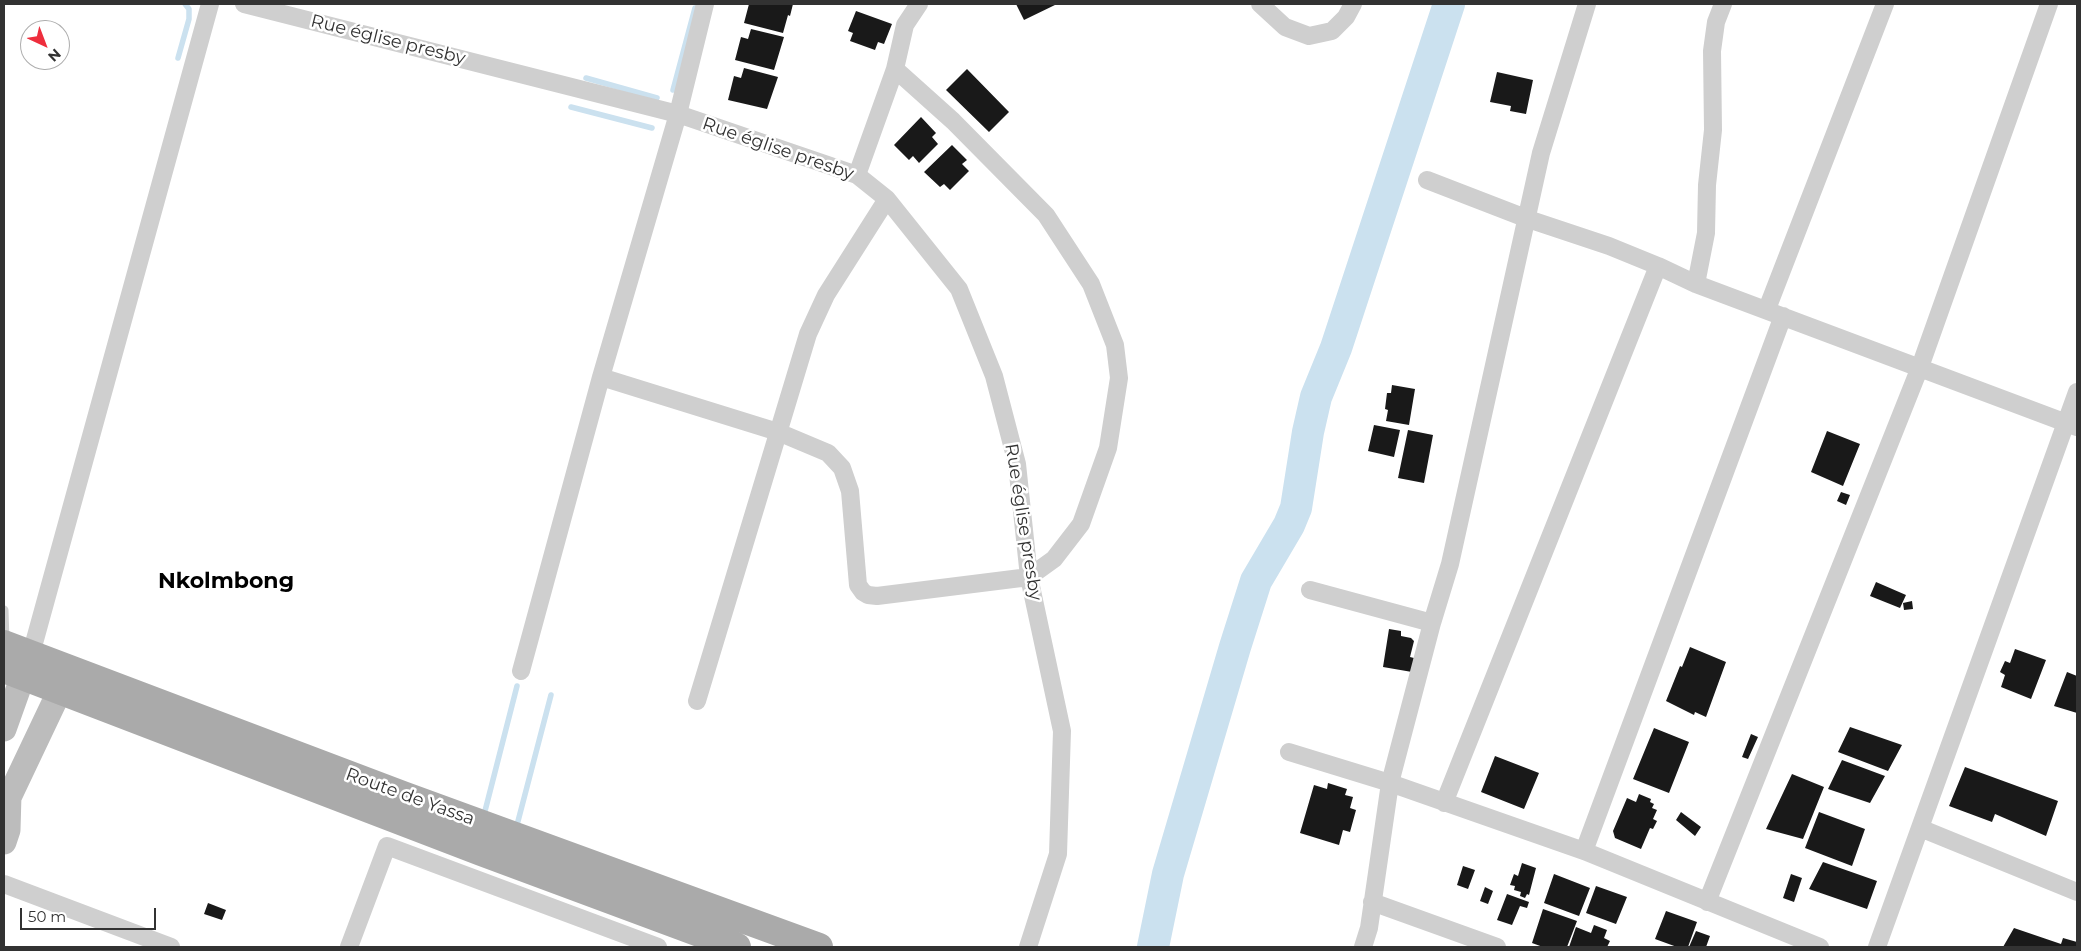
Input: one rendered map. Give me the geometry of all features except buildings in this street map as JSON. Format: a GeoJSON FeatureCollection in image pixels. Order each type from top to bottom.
{"type":"FeatureCollection","features":[{"type":"Feature","properties":{"kind":"main road","name":"Route de Yassa"},"geometry":{"type":"LineString","coordinates":[[13,657],[481,852],[737,947]]}},
{"type":"Feature","properties":{"kind":"main road"},"geometry":{"type":"LineString","coordinates":[[4,729],[13,657]]}},
{"type":"Feature","properties":{"kind":"main road","name":"Route de Yassa"},"geometry":{"type":"LineString","coordinates":[[64,679],[490,827],[819,947]]}},
{"type":"Feature","properties":{"kind":"main road"},"geometry":{"type":"LineString","coordinates":[[4,842],[8,830],[7,802],[64,679]]}},
{"type":"Feature","properties":{"kind":"main road"},"geometry":{"type":"LineString","coordinates":[[481,852],[490,827]]}},
{"type":"Feature","properties":{"kind":"street"},"geometry":{"type":"LineString","coordinates":[[13,657],[210,4]]}},
{"type":"Feature","properties":{"kind":"street","name":"Rue église presby"},"geometry":{"type":"LineString","coordinates":[[244,4],[678,114],[857,175],[887,199],[959,289],[994,376],[1017,464],[1029,577],[1062,731],[1058,854],[1028,947]]}},
{"type":"Feature","properties":{"kind":"street"},"geometry":{"type":"LineString","coordinates":[[521,672],[601,377],[678,114],[705,4]]}},
{"type":"Feature","properties":{"kind":"street"},"geometry":{"type":"LineString","coordinates":[[857,175],[895,69],[905,25],[919,4]]}},
{"type":"Feature","properties":{"kind":"street"},"geometry":{"type":"LineString","coordinates":[[1260,4],[1285,27],[1309,36],[1332,30],[1346,17],[1353,4]]}},
{"type":"Feature","properties":{"kind":"street"},"geometry":{"type":"LineString","coordinates":[[1363,947],[1368,928],[1390,783],[1432,623],[1450,564],[1528,219],[1541,153],[1586,4]]}},
{"type":"Feature","properties":{"kind":"street"},"geometry":{"type":"LineString","coordinates":[[1696,284],[1706,233],[1706,185],[1713,130],[1712,51],[1716,22],[1723,4]]}},
{"type":"Feature","properties":{"kind":"street"},"geometry":{"type":"LineString","coordinates":[[1767,309],[1885,4]]}},
{"type":"Feature","properties":{"kind":"street"},"geometry":{"type":"LineString","coordinates":[[1707,902],[1920,367],[2049,4]]}},
{"type":"Feature","properties":{"kind":"street"},"geometry":{"type":"LineString","coordinates":[[601,377],[778,432],[828,453],[842,468],[850,491],[858,585],[862,592],[868,595],[877,596],[1029,577],[1054,558],[1082,524],[1108,448],[1119,378],[1115,345],[1091,284],[1046,215],[952,121],[895,69]]}},
{"type":"Feature","properties":{"kind":"street"},"geometry":{"type":"LineString","coordinates":[[1427,180],[1528,219],[1609,246],[1696,284],[1767,309],[2071,425]]}},
{"type":"Feature","properties":{"kind":"street"},"geometry":{"type":"LineString","coordinates":[[697,701],[811,326],[826,296],[887,199]]}},
{"type":"Feature","properties":{"kind":"street"},"geometry":{"type":"LineString","coordinates":[[1444,803],[1658,266]]}},
{"type":"Feature","properties":{"kind":"street"},"geometry":{"type":"LineString","coordinates":[[1584,851],[1783,316]]}},
{"type":"Feature","properties":{"kind":"street"},"geometry":{"type":"LineString","coordinates":[[1877,947],[2071,425],[2077,392]]}},
{"type":"Feature","properties":{"kind":"street"},"geometry":{"type":"LineString","coordinates":[[1310,590],[1432,623]]}},
{"type":"Feature","properties":{"kind":"street"},"geometry":{"type":"LineString","coordinates":[[1289,752],[1390,783],[1584,851],[1820,947]]}},
{"type":"Feature","properties":{"kind":"street"},"geometry":{"type":"LineString","coordinates":[[1920,828],[2077,892]]}},
{"type":"Feature","properties":{"kind":"street"},"geometry":{"type":"LineString","coordinates":[[349,947],[388,846],[658,947]]}},
{"type":"Feature","properties":{"kind":"street"},"geometry":{"type":"LineString","coordinates":[[4,884],[164,946]]}},
{"type":"Feature","properties":{"kind":"street"},"geometry":{"type":"LineString","coordinates":[[1372,902],[1498,947]]}},
{"type":"Feature","properties":{"kind":"lane"},"geometry":{"type":"LineString","coordinates":[[4,610],[13,657]]}},
{"type":"Feature","properties":{"kind":"waterway"},"geometry":{"type":"LineString","coordinates":[[178,58],[189,19],[189,9],[185,4]]}},
{"type":"Feature","properties":{"kind":"waterway"},"geometry":{"type":"LineString","coordinates":[[1153,947],[1168,874],[1235,647],[1256,581],[1289,525],[1296,508],[1308,432],[1316,397],[1336,348],[1449,4]]}},
{"type":"Feature","properties":{"kind":"waterway"},"geometry":{"type":"LineString","coordinates":[[673,90],[695,8]]}},
{"type":"Feature","properties":{"kind":"waterway"},"geometry":{"type":"LineString","coordinates":[[586,78],[657,98]]}},
{"type":"Feature","properties":{"kind":"waterway"},"geometry":{"type":"LineString","coordinates":[[571,107],[652,128]]}},
{"type":"Feature","properties":{"kind":"waterway"},"geometry":{"type":"LineString","coordinates":[[485,811],[517,686]]}},
{"type":"Feature","properties":{"kind":"waterway"},"geometry":{"type":"LineString","coordinates":[[517,825],[551,695]]}},
{"type":"Feature","properties":{"kind":"district","name":"Nkolmbong"},"geometry":{"type":"Point","coordinates":[226,582]}}]}
